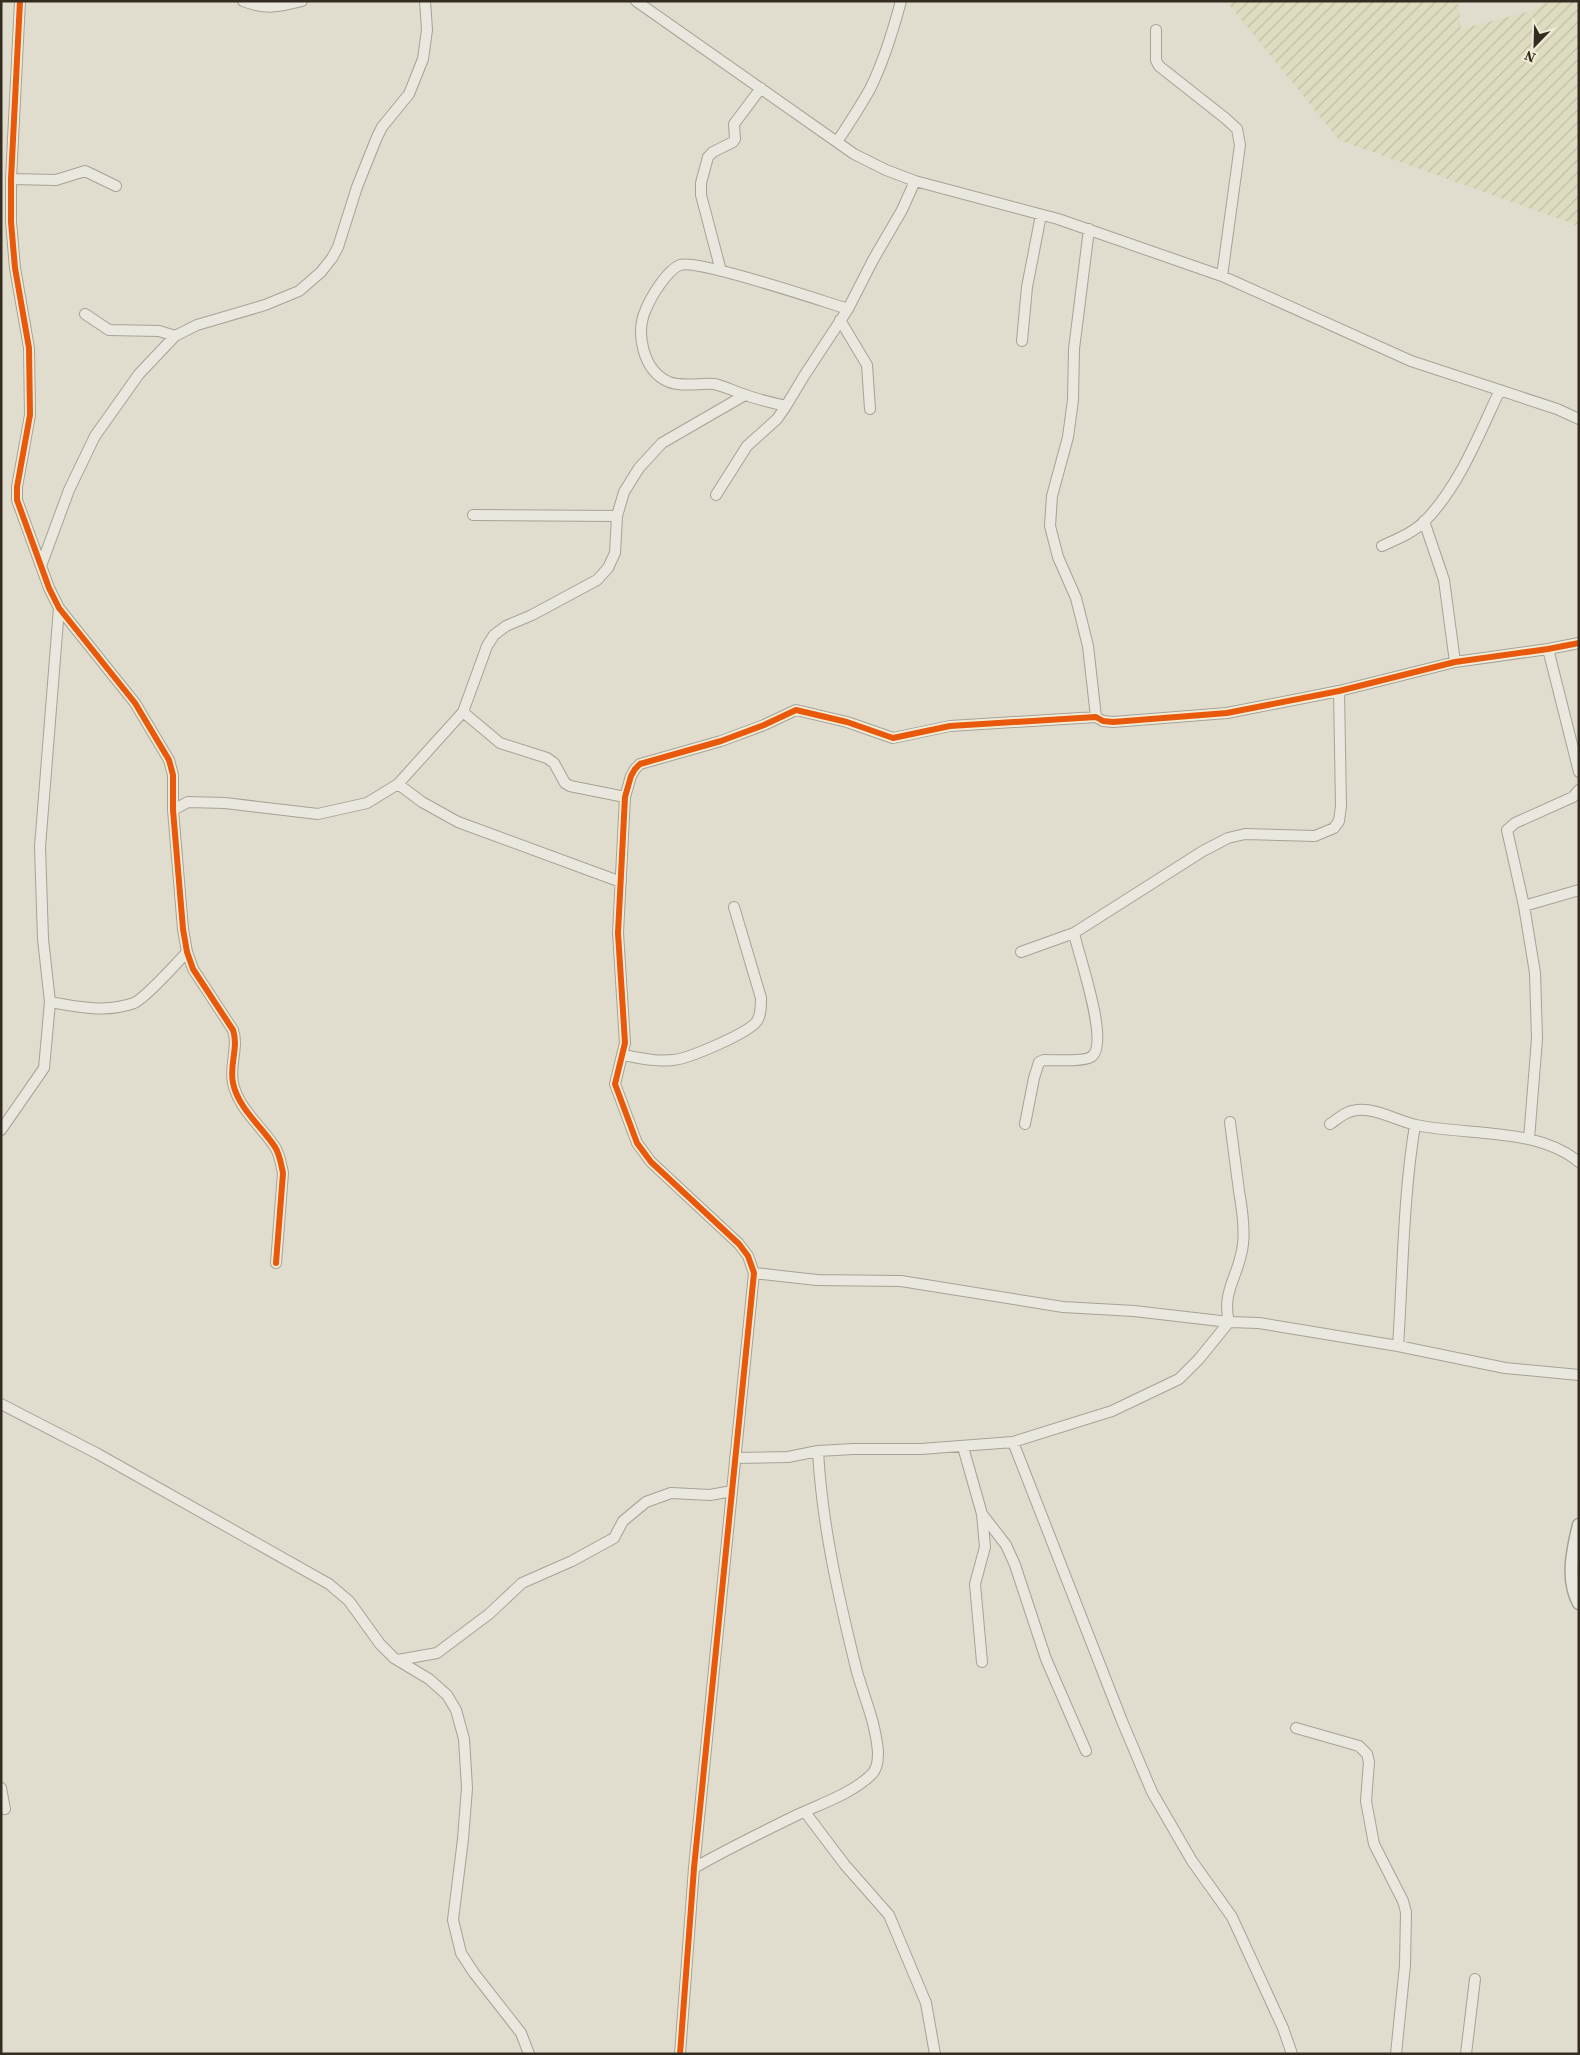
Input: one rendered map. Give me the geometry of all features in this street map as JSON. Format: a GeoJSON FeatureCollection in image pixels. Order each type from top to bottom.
{"type":"FeatureCollection","features":[{"type":"Feature","properties":{"kind":"street"},"geometry":{"type":"LineString","coordinates":[[20,1],[11,180],[11,222],[15,268],[29,348],[30,405],[28,433],[17,487],[17,500],[49,588],[59,608],[135,704],[169,760],[173,775],[173,810],[183,929],[187,952],[194,969],[233,1030],[236,1039],[233,1082],[238,1094],[248,1113],[276,1148],[281,1160],[283,1173],[276,1263]]}},
{"type":"Feature","properties":{"kind":"street"},"geometry":{"type":"LineString","coordinates":[[243,1],[255,6],[271,8],[302,1]]}},
{"type":"Feature","properties":{"kind":"street"},"geometry":{"type":"LineString","coordinates":[[41,566],[69,490],[95,436],[139,374],[175,336],[197,325],[265,305],[299,291],[322,272],[332,258],[338,247],[357,187],[379,132],[410,94],[423,59],[427,30],[425,1]]}},
{"type":"Feature","properties":{"kind":"street"},"geometry":{"type":"LineString","coordinates":[[636,1],[854,154],[886,170],[915,182],[1089,229],[1222,276],[1411,362],[1557,408],[1579,419]]}},
{"type":"Feature","properties":{"kind":"street"},"geometry":{"type":"LineString","coordinates":[[837,142],[869,90],[894,29],[901,1]]}},
{"type":"Feature","properties":{"kind":"street"},"geometry":{"type":"LineString","coordinates":[[1156,30],[1156,60],[1158,66],[1226,118],[1237,130],[1240,145],[1222,276]]}},
{"type":"Feature","properties":{"kind":"street"},"geometry":{"type":"LineString","coordinates":[[721,271],[701,195],[701,183],[708,157],[713,152],[733,142],[735,139],[734,124],[761,88]]}},
{"type":"Feature","properties":{"kind":"street"},"geometry":{"type":"LineString","coordinates":[[11,180],[56,180],[85,171],[116,186]]}},
{"type":"Feature","properties":{"kind":"street"},"geometry":{"type":"LineString","coordinates":[[716,495],[747,446],[777,419],[848,309],[873,260],[902,210],[915,182]]}},
{"type":"Feature","properties":{"kind":"street"},"geometry":{"type":"LineString","coordinates":[[1022,341],[1027,287],[1041,215]]}},
{"type":"Feature","properties":{"kind":"street"},"geometry":{"type":"LineString","coordinates":[[1089,229],[1074,342],[1073,400],[1069,428],[1052,496],[1050,526],[1058,557],[1076,598],[1088,646],[1096,716]]}},
{"type":"Feature","properties":{"kind":"street"},"geometry":{"type":"LineString","coordinates":[[786,406],[714,384],[670,383],[650,366],[646,358],[641,330],[642,322],[646,309],[667,274],[680,265],[691,264],[721,271],[848,309]]}},
{"type":"Feature","properties":{"kind":"street"},"geometry":{"type":"LineString","coordinates":[[85,314],[109,330],[160,331],[175,336]]}},
{"type":"Feature","properties":{"kind":"street"},"geometry":{"type":"LineString","coordinates":[[840,320],[868,365],[870,409]]}},
{"type":"Feature","properties":{"kind":"street"},"geometry":{"type":"LineString","coordinates":[[1382,546],[1410,532],[1424,521],[1439,504],[1454,481],[1500,390]]}},
{"type":"Feature","properties":{"kind":"street"},"geometry":{"type":"LineString","coordinates":[[173,810],[188,802],[206,802],[318,814],[367,803],[398,784],[463,712],[487,646],[494,635],[506,626],[532,615],[597,580],[608,568],[615,553],[617,516],[624,492],[634,476],[662,443],[745,395]]}},
{"type":"Feature","properties":{"kind":"street"},"geometry":{"type":"LineString","coordinates":[[473,515],[617,516]]}},
{"type":"Feature","properties":{"kind":"street"},"geometry":{"type":"LineString","coordinates":[[1424,521],[1444,580],[1455,662]]}},
{"type":"Feature","properties":{"kind":"street"},"geometry":{"type":"LineString","coordinates":[[1,1130],[44,1068],[50,1002],[43,939],[40,847],[59,608]]}},
{"type":"Feature","properties":{"kind":"street"},"geometry":{"type":"LineString","coordinates":[[680,2054],[694,1868],[754,1273],[748,1256],[739,1244],[669,1180],[651,1162],[637,1143],[615,1084],[616,1073],[623,1055],[625,1043],[618,933],[625,797],[635,769],[640,764],[720,741],[764,725],[796,710],[847,722],[893,738],[950,726],[1096,716],[1103,721],[1113,722],[1227,713],[1339,691],[1455,662],[1579,643]]}},
{"type":"Feature","properties":{"kind":"street"},"geometry":{"type":"LineString","coordinates":[[1548,649],[1579,772]]}},
{"type":"Feature","properties":{"kind":"street"},"geometry":{"type":"LineString","coordinates":[[1021,952],[1074,933],[1203,851],[1228,838],[1245,834],[1315,836],[1334,828],[1339,821],[1341,806],[1339,691]]}},
{"type":"Feature","properties":{"kind":"street"},"geometry":{"type":"LineString","coordinates":[[463,712],[500,743],[547,758],[554,763],[565,784],[625,797]]}},
{"type":"Feature","properties":{"kind":"street"},"geometry":{"type":"LineString","coordinates":[[398,784],[422,802],[458,822],[621,882]]}},
{"type":"Feature","properties":{"kind":"street"},"geometry":{"type":"LineString","coordinates":[[1529,1138],[1537,1039],[1535,973],[1524,906],[1507,830],[1515,823],[1573,798],[1579,790]]}},
{"type":"Feature","properties":{"kind":"street"},"geometry":{"type":"LineString","coordinates":[[1524,906],[1579,890]]}},
{"type":"Feature","properties":{"kind":"street"},"geometry":{"type":"LineString","coordinates":[[623,1055],[660,1061],[686,1058],[748,1030],[757,1021],[760,1013],[761,998],[734,907]]}},
{"type":"Feature","properties":{"kind":"street"},"geometry":{"type":"LineString","coordinates":[[1025,1124],[1039,1062],[1044,1060],[1083,1059],[1090,1057],[1096,1052],[1098,1043],[1094,1008],[1074,933]]}},
{"type":"Feature","properties":{"kind":"street"},"geometry":{"type":"LineString","coordinates":[[50,1002],[81,1008],[108,1008],[135,1002],[187,952]]}},
{"type":"Feature","properties":{"kind":"street"},"geometry":{"type":"LineString","coordinates":[[1330,1124],[1347,1112],[1358,1110],[1371,1111],[1415,1125],[1529,1138],[1558,1148],[1579,1162]]}},
{"type":"Feature","properties":{"kind":"street"},"geometry":{"type":"LineString","coordinates":[[1229,1322],[1226,1309],[1227,1296],[1239,1264],[1243,1244],[1243,1229],[1230,1122]]}},
{"type":"Feature","properties":{"kind":"street"},"geometry":{"type":"LineString","coordinates":[[1398,1346],[1405,1207],[1415,1125]]}},
{"type":"Feature","properties":{"kind":"street"},"geometry":{"type":"LineString","coordinates":[[754,1273],[817,1280],[908,1282],[1063,1307],[1134,1311],[1229,1322],[1259,1323],[1398,1346],[1505,1368],[1579,1375]]}},
{"type":"Feature","properties":{"kind":"street"},"geometry":{"type":"LineString","coordinates":[[735,1458],[788,1458],[818,1451],[921,1449],[1013,1442],[1112,1411],[1179,1379],[1199,1359],[1229,1322]]}},
{"type":"Feature","properties":{"kind":"street"},"geometry":{"type":"LineString","coordinates":[[1,1404],[106,1459],[329,1584],[349,1601],[380,1644],[398,1660],[429,1679],[448,1695],[456,1710],[464,1739],[467,1788],[463,1840],[453,1920],[461,1953],[521,2033],[529,2054]]}},
{"type":"Feature","properties":{"kind":"street"},"geometry":{"type":"LineString","coordinates":[[1013,1442],[1122,1721],[1152,1792],[1192,1861],[1232,1918],[1292,2054]]}},
{"type":"Feature","properties":{"kind":"street"},"geometry":{"type":"LineString","coordinates":[[963,1447],[982,1514],[985,1547],[975,1584],[982,1662]]}},
{"type":"Feature","properties":{"kind":"street"},"geometry":{"type":"LineString","coordinates":[[694,1868],[734,1845],[839,1796],[873,1773],[877,1764],[877,1740],[858,1674],[835,1578],[820,1485],[818,1451]]}},
{"type":"Feature","properties":{"kind":"street"},"geometry":{"type":"LineString","coordinates":[[398,1660],[437,1653],[489,1614],[522,1583],[572,1561],[614,1538],[623,1521],[646,1502],[671,1493],[710,1495],[732,1491]]}},
{"type":"Feature","properties":{"kind":"street"},"geometry":{"type":"LineString","coordinates":[[982,1514],[1006,1545],[1015,1565],[1046,1659],[1086,1751]]}},
{"type":"Feature","properties":{"kind":"street"},"geometry":{"type":"LineString","coordinates":[[1579,1525],[1574,1548],[1572,1574],[1574,1595],[1579,1603]]}},
{"type":"Feature","properties":{"kind":"street"},"geometry":{"type":"LineString","coordinates":[[1296,1728],[1359,1746],[1368,1754],[1366,1801],[1374,1844],[1404,1901],[1406,1912],[1405,1965],[1396,2054]]}},
{"type":"Feature","properties":{"kind":"street"},"geometry":{"type":"LineString","coordinates":[[1,1788],[5,1809]]}},
{"type":"Feature","properties":{"kind":"street"},"geometry":{"type":"LineString","coordinates":[[805,1812],[845,1865],[889,1915],[926,2003],[935,2054]]}},
{"type":"Feature","properties":{"kind":"street"},"geometry":{"type":"LineString","coordinates":[[1466,2054],[1475,1979]]}},
{"type":"Feature","properties":{"kind":"shaded area"},"geometry":{"type":"Polygon","coordinates":[[[1226,1],[1458,1],[1461,29],[1527,12],[1551,1],[1579,1],[1579,226],[1339,140],[1226,1]]]}},
{"type":"Feature","properties":{"kind":"cycle path"},"geometry":{"type":"LineString","coordinates":[[20,1],[11,179],[11,222],[15,268],[29,348],[30,415],[17,487],[17,500],[49,588],[59,608],[135,703],[169,760],[173,775],[173,810],[183,929],[187,952],[193,969],[233,1030],[235,1043],[232,1076],[240,1101],[275,1147],[281,1163],[283,1173],[276,1263]]}},
{"type":"Feature","properties":{"kind":"cycle path"},"geometry":{"type":"LineString","coordinates":[[680,2054],[694,1868],[754,1273],[748,1256],[739,1244],[651,1162],[637,1143],[615,1084],[625,1043],[618,933],[625,797],[635,769],[640,764],[721,741],[764,725],[796,710],[847,722],[893,738],[950,726],[1096,717],[1103,721],[1113,722],[1227,713],[1339,691],[1455,662],[1579,643]]}}]}
